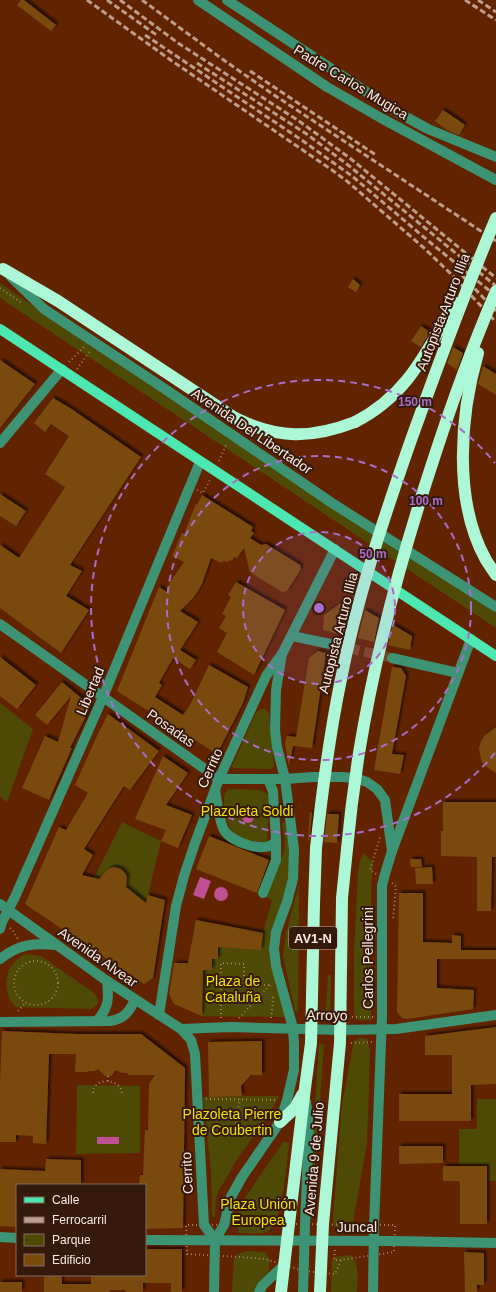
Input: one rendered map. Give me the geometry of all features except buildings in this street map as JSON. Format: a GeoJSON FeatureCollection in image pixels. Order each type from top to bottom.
{"type":"FeatureCollection","features":[{"type":"Feature","properties":{"kind":"highway","name":"Autopista Arturo Illia"},"geometry":{"type":"LineString","coordinates":[[312,1029],[316,848],[323,779],[342,676],[361,596],[394,489],[470,280],[496,218]]}},
{"type":"Feature","properties":{"kind":"highway"},"geometry":{"type":"LineString","coordinates":[[2,268],[58,301],[235,418],[264,430],[294,434],[324,432],[339,429],[355,422],[379,408],[390,399],[413,373],[470,280]]}},
{"type":"Feature","properties":{"kind":"highway"},"geometry":{"type":"LineString","coordinates":[[496,291],[469,387],[463,440],[464,482],[468,511],[478,543],[486,560],[496,575]]}},
{"type":"Feature","properties":{"kind":"highway","name":"AV1-N"},"geometry":{"type":"LineString","coordinates":[[340,1030],[342,898],[346,849],[365,721],[386,620],[417,510],[449,412],[481,325],[496,291]]}},
{"type":"Feature","properties":{"kind":"highway","name":"Avenida 9 de Julio"},"geometry":{"type":"LineString","coordinates":[[280,1292],[305,1088],[312,1043],[312,1029]]}},
{"type":"Feature","properties":{"kind":"highway","name":"Avenida 9 de Julio"},"geometry":{"type":"LineString","coordinates":[[320,1292],[322,1241],[340,1030]]}},
{"type":"Feature","properties":{"kind":"highway"},"geometry":{"type":"LineString","coordinates":[[280,1122],[295,1108],[305,1088]]}},
{"type":"Feature","properties":{"kind":"main road"},"geometry":{"type":"LineString","coordinates":[[0,329],[496,656]]}},
{"type":"Feature","properties":{"kind":"street","name":"Padre Carlos Mugica"},"geometry":{"type":"LineString","coordinates":[[198,0],[327,87],[380,118],[496,180]]}},
{"type":"Feature","properties":{"kind":"street"},"geometry":{"type":"LineString","coordinates":[[227,0],[397,112],[428,129],[496,157]]}},
{"type":"Feature","properties":{"kind":"street","name":"Avenida Del Libertador"},"geometry":{"type":"LineString","coordinates":[[2,268],[44,309],[165,389],[332,503],[496,607]]}},
{"type":"Feature","properties":{"kind":"street"},"geometry":{"type":"LineString","coordinates":[[0,443],[62,369]]}},
{"type":"Feature","properties":{"kind":"street","name":"Libertad"},"geometry":{"type":"LineString","coordinates":[[0,929],[4,907],[18,890],[103,697],[200,462]]}},
{"type":"Feature","properties":{"kind":"street","name":"Cerrito"},"geometry":{"type":"LineString","coordinates":[[159,1015],[176,906],[188,863],[219,779],[266,676],[282,654],[292,636],[335,549]]}},
{"type":"Feature","properties":{"kind":"street","name":"Posadas"},"geometry":{"type":"LineString","coordinates":[[0,624],[219,779]]}},
{"type":"Feature","properties":{"kind":"street"},"geometry":{"type":"LineString","coordinates":[[292,636],[335,645]]}},
{"type":"Feature","properties":{"kind":"street","name":"Carlos Pellegrini"},"geometry":{"type":"LineString","coordinates":[[373,1292],[373,1241],[381,1029],[382,886],[392,851],[471,639]]}},
{"type":"Feature","properties":{"kind":"street"},"geometry":{"type":"LineString","coordinates":[[222,1292],[214,1288],[215,1240],[224,1225],[227,1208],[231,1197],[242,1177],[280,1122],[294,1070],[293,1028],[276,966],[274,949],[276,932],[294,872],[294,849],[285,779],[277,747],[274,717],[276,690],[282,654]]}},
{"type":"Feature","properties":{"kind":"street"},"geometry":{"type":"LineString","coordinates":[[392,658],[458,673]]}},
{"type":"Feature","properties":{"kind":"street"},"geometry":{"type":"LineString","coordinates":[[219,779],[349,777],[362,780],[372,785],[380,792],[385,800],[392,851]]}},
{"type":"Feature","properties":{"kind":"street"},"geometry":{"type":"LineString","coordinates":[[263,893],[276,860],[273,791],[268,779]]}},
{"type":"Feature","properties":{"kind":"street"},"geometry":{"type":"LineString","coordinates":[[215,790],[223,828],[229,837],[262,848],[267,848],[273,845],[276,840]]}},
{"type":"Feature","properties":{"kind":"street","name":"Avenida Alvear"},"geometry":{"type":"LineString","coordinates":[[4,907],[107,981],[182,1029]]}},
{"type":"Feature","properties":{"kind":"street"},"geometry":{"type":"LineString","coordinates":[[0,959],[14,950],[32,944],[56,945]]}},
{"type":"Feature","properties":{"kind":"street"},"geometry":{"type":"LineString","coordinates":[[97,1021],[103,1014],[108,1004],[107,981]]}},
{"type":"Feature","properties":{"kind":"street"},"geometry":{"type":"LineString","coordinates":[[0,1022],[110,1021],[121,1018],[129,1012],[135,1000]]}},
{"type":"Feature","properties":{"kind":"street","name":"Arroyo"},"geometry":{"type":"LineString","coordinates":[[182,1029],[271,1027],[340,1030],[396,1029],[496,1015]]}},
{"type":"Feature","properties":{"kind":"street","name":"Cerrito"},"geometry":{"type":"LineString","coordinates":[[182,1029],[188,1036],[195,1049],[204,1225]]}},
{"type":"Feature","properties":{"kind":"street"},"geometry":{"type":"LineString","coordinates":[[303,1292],[304,1224],[309,1125],[305,1088]]}},
{"type":"Feature","properties":{"kind":"street"},"geometry":{"type":"LineString","coordinates":[[204,1225],[215,1240]]}},
{"type":"Feature","properties":{"kind":"street"},"geometry":{"type":"LineString","coordinates":[[0,1237],[16,1238]]}},
{"type":"Feature","properties":{"kind":"street","name":"Juncal"},"geometry":{"type":"LineString","coordinates":[[146,1240],[496,1243]]}},
{"type":"Feature","properties":{"kind":"street"},"geometry":{"type":"LineString","coordinates":[[259,1292],[262,1286],[284,1265]]}},
{"type":"Feature","properties":{"kind":"path"},"geometry":{"type":"LineString","coordinates":[[62,369],[86,345]]}},
{"type":"Feature","properties":{"kind":"path"},"geometry":{"type":"LineString","coordinates":[[72,376],[92,348]]}},
{"type":"Feature","properties":{"kind":"path"},"geometry":{"type":"LineString","coordinates":[[29,962],[43,962],[55,971],[58,978],[56,992],[46,1003],[32,1005],[25,1003],[15,992],[13,984],[17,970],[22,965],[29,962]]}},
{"type":"Feature","properties":{"kind":"path"},"geometry":{"type":"LineString","coordinates":[[226,1027],[221,985],[221,963],[244,964],[244,985]]}},
{"type":"Feature","properties":{"kind":"path"},"geometry":{"type":"LineString","coordinates":[[221,985],[270,985]]}},
{"type":"Feature","properties":{"kind":"path"},"geometry":{"type":"LineString","coordinates":[[226,1027],[270,985]]}},
{"type":"Feature","properties":{"kind":"path"},"geometry":{"type":"LineString","coordinates":[[270,985],[272,989]]}},
{"type":"Feature","properties":{"kind":"path"},"geometry":{"type":"LineString","coordinates":[[271,1027],[270,1018],[273,993]]}},
{"type":"Feature","properties":{"kind":"path"},"geometry":{"type":"LineString","coordinates":[[108,1076],[108,1082]]}},
{"type":"Feature","properties":{"kind":"path"},"geometry":{"type":"LineString","coordinates":[[93,1093],[93,1088],[96,1084],[103,1082],[113,1082],[120,1085],[122,1093]]}},
{"type":"Feature","properties":{"kind":"path"},"geometry":{"type":"LineString","coordinates":[[197,1099],[287,1100]]}},
{"type":"Feature","properties":{"kind":"path"},"geometry":{"type":"LineString","coordinates":[[236,1123],[240,1099]]}},
{"type":"Feature","properties":{"kind":"path"},"geometry":{"type":"LineString","coordinates":[[187,1240],[186,1225],[324,1224],[374,1226]]}},
{"type":"Feature","properties":{"kind":"green space"},"geometry":{"type":"Polygon","coordinates":[[[0,283],[496,613],[496,628],[0,298],[0,283]]]}},
{"type":"Feature","properties":{"kind":"green space"},"geometry":{"type":"Polygon","coordinates":[[[0,703],[33,729],[7,802],[0,796],[0,703]]]}},
{"type":"Feature","properties":{"kind":"green space"},"geometry":{"type":"Polygon","coordinates":[[[260,709],[265,709],[269,714],[274,766],[271,769],[233,768],[232,766],[256,713],[260,709]]]}},
{"type":"Feature","properties":{"kind":"green space","name":"Plazoleta Soldi"},"geometry":{"type":"Polygon","coordinates":[[[229,789],[260,790],[268,794],[267,842],[260,845],[232,833],[224,810],[224,797],[229,789]]]}},
{"type":"Feature","properties":{"kind":"green space"},"geometry":{"type":"Polygon","coordinates":[[[122,822],[161,841],[146,903],[125,887],[127,877],[114,867],[108,869],[99,879],[94,878],[122,822]]]}},
{"type":"Feature","properties":{"kind":"green space","name":"Plaza de Cataluña"},"geometry":{"type":"Polygon","coordinates":[[[282,823],[285,823],[289,841],[290,865],[285,895],[273,930],[286,1017],[202,1016],[203,970],[212,969],[212,959],[218,959],[218,947],[261,949],[263,933],[272,900],[265,897],[284,852],[285,842],[282,823]]]}},
{"type":"Feature","properties":{"kind":"green space"},"geometry":{"type":"Polygon","coordinates":[[[364,853],[373,863],[371,889],[371,1020],[356,1020],[354,1012],[354,951],[358,873],[360,861],[364,853]]]}},
{"type":"Feature","properties":{"kind":"green space"},"geometry":{"type":"Polygon","coordinates":[[[299,885],[298,1012],[295,1011],[283,956],[286,933],[299,885]]]}},
{"type":"Feature","properties":{"kind":"green space"},"geometry":{"type":"Polygon","coordinates":[[[26,954],[41,956],[94,993],[98,999],[97,1005],[91,1009],[16,1007],[8,994],[6,986],[7,978],[13,964],[26,954]]]}},
{"type":"Feature","properties":{"kind":"green space"},"geometry":{"type":"Polygon","coordinates":[[[328,975],[331,975],[330,1013],[325,1013],[327,995],[328,975]]]}},
{"type":"Feature","properties":{"kind":"green space"},"geometry":{"type":"Polygon","coordinates":[[[360,1038],[367,1039],[370,1049],[367,1143],[352,1228],[346,1232],[338,1230],[334,1225],[333,1218],[342,1104],[354,1041],[360,1038]]]}},
{"type":"Feature","properties":{"kind":"green space"},"geometry":{"type":"Polygon","coordinates":[[[319,1044],[324,1045],[311,1219],[308,1218],[319,1044]]]}},
{"type":"Feature","properties":{"kind":"green space"},"geometry":{"type":"Polygon","coordinates":[[[77,1085],[140,1086],[140,1153],[76,1154],[77,1085]]]}},
{"type":"Feature","properties":{"kind":"green space","name":"Plazoleta Pierre de Coubertin"},"geometry":{"type":"Polygon","coordinates":[[[279,1096],[263,1124],[239,1156],[218,1192],[215,1217],[212,1217],[211,1171],[203,1097],[279,1096]]]}},
{"type":"Feature","properties":{"kind":"green space"},"geometry":{"type":"Polygon","coordinates":[[[477,1099],[496,1099],[496,1181],[489,1181],[488,1164],[459,1164],[459,1129],[477,1129],[477,1099]]]}},
{"type":"Feature","properties":{"kind":"green space","name":"Plaza Unión Europea"},"geometry":{"type":"Polygon","coordinates":[[[284,1141],[289,1143],[283,1191],[277,1217],[272,1227],[264,1233],[238,1233],[239,1212],[242,1202],[284,1141]]]}},
{"type":"Feature","properties":{"kind":"green space"},"geometry":{"type":"Polygon","coordinates":[[[246,1251],[265,1252],[270,1260],[266,1292],[232,1292],[234,1259],[238,1254],[246,1251]]]}},
{"type":"Feature","properties":{"kind":"green space"},"geometry":{"type":"Polygon","coordinates":[[[351,1255],[354,1258],[357,1267],[357,1292],[331,1292],[332,1260],[336,1257],[351,1255]]]}},
{"type":"Feature","properties":{"kind":"shaded area"},"geometry":{"type":"Polygon","coordinates":[[[250,811],[253,812],[253,822],[246,823],[243,822],[242,815],[243,812],[250,811]]]}},
{"type":"Feature","properties":{"kind":"shaded area"},"geometry":{"type":"Polygon","coordinates":[[[200,877],[211,881],[204,899],[193,895],[200,877]]]}},
{"type":"Feature","properties":{"kind":"shaded area"},"geometry":{"type":"Polygon","coordinates":[[[221,887],[226,889],[228,894],[226,899],[221,901],[216,899],[214,894],[216,889],[221,887]]]}},
{"type":"Feature","properties":{"kind":"shaded area"},"geometry":{"type":"Polygon","coordinates":[[[97,1137],[119,1137],[119,1144],[97,1144],[97,1137]]]}},
{"type":"Feature","properties":{"kind":"tunnel"},"geometry":{"type":"LineString","coordinates":[[335,645],[392,658]]}},
{"type":"Feature","properties":{"kind":"railway"},"geometry":{"type":"LineString","coordinates":[[87,0],[172,61],[348,182],[424,248],[452,275],[496,322]]}},
{"type":"Feature","properties":{"kind":"railway"},"geometry":{"type":"LineString","coordinates":[[107,0],[158,36]]}},
{"type":"Feature","properties":{"kind":"railway"},"geometry":{"type":"LineString","coordinates":[[120,0],[178,43],[299,121],[351,159],[496,278]]}},
{"type":"Feature","properties":{"kind":"railway"},"geometry":{"type":"LineString","coordinates":[[142,0],[271,93],[496,241]]}},
{"type":"Feature","properties":{"kind":"railway"},"geometry":{"type":"LineString","coordinates":[[465,0],[496,20]]}},
{"type":"Feature","properties":{"kind":"railway"},"geometry":{"type":"LineString","coordinates":[[478,0],[496,12]]}},
{"type":"Feature","properties":{"kind":"railway"},"geometry":{"type":"LineString","coordinates":[[145,35],[303,141],[352,176],[496,296]]}},
{"type":"Feature","properties":{"kind":"railway"},"geometry":{"type":"LineString","coordinates":[[197,63],[308,135],[348,165],[496,286]]}},
{"type":"Feature","properties":{"kind":"railway"},"geometry":{"type":"LineString","coordinates":[[250,71],[376,155]]}},
{"type":"Feature","properties":{"kind":"railway"},"geometry":{"type":"LineString","coordinates":[[456,269],[496,311]]}}]}
